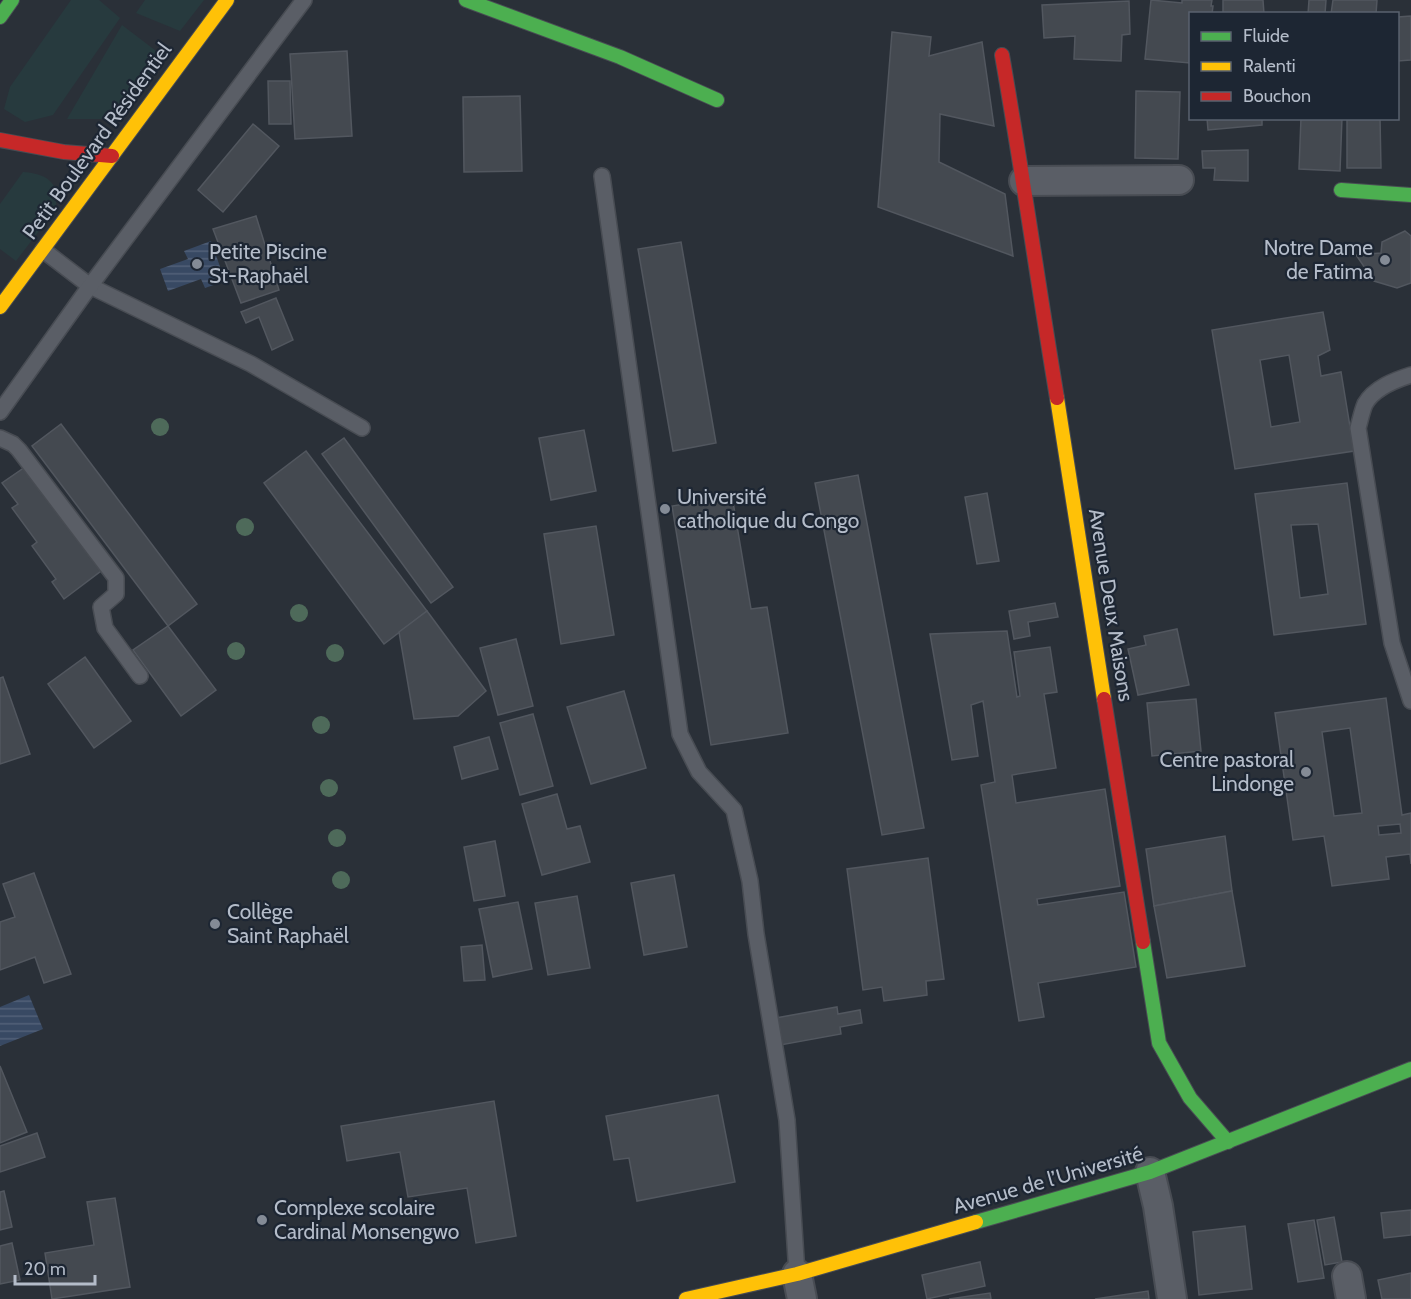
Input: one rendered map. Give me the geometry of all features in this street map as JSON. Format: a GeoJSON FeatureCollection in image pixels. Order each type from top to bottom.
{"type":"FeatureCollection","features":[{"type":"Feature","properties":{"kind":"main road"},"geometry":{"type":"LineString","coordinates":[[0,17],[12,0]]}},
{"type":"Feature","properties":{"kind":"main road","name":"Petit Boulevard Résidentiel"},"geometry":{"type":"LineString","coordinates":[[0,307],[227,0]]}},
{"type":"Feature","properties":{"kind":"main road"},"geometry":{"type":"LineString","coordinates":[[466,0],[620,57],[717,100]]}},
{"type":"Feature","properties":{"kind":"main road","name":"Avenue Deux Maisons"},"geometry":{"type":"LineString","coordinates":[[1002,55],[1024,181],[1026,206],[1159,1043],[1190,1098],[1228,1142]]}},
{"type":"Feature","properties":{"kind":"main road"},"geometry":{"type":"LineString","coordinates":[[0,140],[64,152],[112,156]]}},
{"type":"Feature","properties":{"kind":"main road"},"geometry":{"type":"LineString","coordinates":[[1341,190],[1411,195]]}},
{"type":"Feature","properties":{"kind":"main road","name":"Avenue de l’Université"},"geometry":{"type":"LineString","coordinates":[[686,1299],[800,1286],[1150,1172],[1411,1069]]}},
{"type":"Feature","properties":{"kind":"street"},"geometry":{"type":"LineString","coordinates":[[1024,181],[1179,180]]}},
{"type":"Feature","properties":{"kind":"street"},"geometry":{"type":"LineString","coordinates":[[1150,1172],[1158,1206],[1172,1299]]}},
{"type":"Feature","properties":{"kind":"lane"},"geometry":{"type":"LineString","coordinates":[[0,412],[90,286],[304,0]]}},
{"type":"Feature","properties":{"kind":"lane"},"geometry":{"type":"LineString","coordinates":[[602,176],[680,734],[699,772],[734,810],[750,881],[756,934],[787,1120],[800,1286]]}},
{"type":"Feature","properties":{"kind":"lane"},"geometry":{"type":"LineString","coordinates":[[43,250],[90,286],[251,364],[362,428]]}},
{"type":"Feature","properties":{"kind":"lane"},"geometry":{"type":"LineString","coordinates":[[1411,375],[1381,387],[1365,404],[1358,428],[1392,643],[1411,701]]}},
{"type":"Feature","properties":{"kind":"lane"},"geometry":{"type":"LineString","coordinates":[[0,438],[13,444],[19,450],[117,578],[116,594],[101,607],[105,628],[140,676]]}},
{"type":"Feature","properties":{"kind":"green space"},"geometry":{"type":"Polygon","coordinates":[[[71,0],[99,0],[120,18],[53,115],[25,122],[4,109],[10,87],[71,0]]]}},
{"type":"Feature","properties":{"kind":"green space"},"geometry":{"type":"Polygon","coordinates":[[[145,0],[204,0],[180,31],[136,13],[145,0]]]}},
{"type":"Feature","properties":{"kind":"green space"},"geometry":{"type":"Polygon","coordinates":[[[122,25],[164,57],[109,119],[67,119],[122,25]]]}},
{"type":"Feature","properties":{"kind":"green space"},"geometry":{"type":"Polygon","coordinates":[[[23,172],[39,175],[51,182],[56,193],[56,201],[55,210],[16,261],[0,249],[0,204],[23,172]]]}},
{"type":"Feature","properties":{"kind":"water","name":"Petite Piscine St-Raphaël"},"geometry":{"type":"Polygon","coordinates":[[[211,241],[225,281],[205,288],[201,279],[168,291],[160,269],[188,259],[184,251],[211,241]]]}},
{"type":"Feature","properties":{"kind":"water"},"geometry":{"type":"Polygon","coordinates":[[[29,995],[43,1029],[0,1046],[0,1007],[29,995]]]}},
{"type":"Feature","properties":{"kind":"building"},"geometry":{"type":"Polygon","coordinates":[[[1151,0],[1182,3],[1182,0],[1212,0],[1212,12],[1189,12],[1189,63],[1145,59],[1151,0]]]}},
{"type":"Feature","properties":{"kind":"building"},"geometry":{"type":"Polygon","coordinates":[[[1223,0],[1263,0],[1264,12],[1223,12],[1223,0]]]}},
{"type":"Feature","properties":{"kind":"building"},"geometry":{"type":"Polygon","coordinates":[[[1309,0],[1326,0],[1325,12],[1308,12],[1309,0]]]}},
{"type":"Feature","properties":{"kind":"building"},"geometry":{"type":"Polygon","coordinates":[[[1333,0],[1377,0],[1376,12],[1331,12],[1333,0]]]}},
{"type":"Feature","properties":{"kind":"building"},"geometry":{"type":"Polygon","coordinates":[[[1129,1],[1130,34],[1122,35],[1121,61],[1074,59],[1075,36],[1044,38],[1042,5],[1129,1]]]}},
{"type":"Feature","properties":{"kind":"building"},"geometry":{"type":"Polygon","coordinates":[[[1411,16],[1411,60],[1399,61],[1399,17],[1411,16]]]}},
{"type":"Feature","properties":{"kind":"building"},"geometry":{"type":"Polygon","coordinates":[[[892,32],[931,37],[929,56],[982,42],[994,126],[940,114],[939,162],[1005,194],[1013,256],[878,207],[892,32]]]}},
{"type":"Feature","properties":{"kind":"building"},"geometry":{"type":"Polygon","coordinates":[[[347,51],[352,136],[295,139],[290,54],[347,51]]]}},
{"type":"Feature","properties":{"kind":"building"},"geometry":{"type":"Polygon","coordinates":[[[268,81],[290,81],[291,124],[269,124],[268,81]]]}},
{"type":"Feature","properties":{"kind":"building"},"geometry":{"type":"Polygon","coordinates":[[[1136,91],[1180,92],[1178,159],[1135,158],[1136,91]]]}},
{"type":"Feature","properties":{"kind":"building"},"geometry":{"type":"Polygon","coordinates":[[[520,96],[522,171],[464,172],[463,97],[520,96]]]}},
{"type":"Feature","properties":{"kind":"building"},"geometry":{"type":"Polygon","coordinates":[[[1207,120],[1262,120],[1262,125],[1208,130],[1207,120]]]}},
{"type":"Feature","properties":{"kind":"building"},"geometry":{"type":"Polygon","coordinates":[[[1301,120],[1342,120],[1340,171],[1299,169],[1301,120]]]}},
{"type":"Feature","properties":{"kind":"building"},"geometry":{"type":"Polygon","coordinates":[[[1347,120],[1380,120],[1381,168],[1347,168],[1347,120]]]}},
{"type":"Feature","properties":{"kind":"building"},"geometry":{"type":"Polygon","coordinates":[[[253,124],[279,146],[223,212],[198,190],[253,124]]]}},
{"type":"Feature","properties":{"kind":"building"},"geometry":{"type":"Polygon","coordinates":[[[1248,150],[1248,181],[1214,180],[1215,168],[1203,168],[1202,151],[1248,150]]]}},
{"type":"Feature","properties":{"kind":"building"},"geometry":{"type":"Polygon","coordinates":[[[256,216],[279,290],[241,303],[213,229],[256,216]]]}},
{"type":"Feature","properties":{"kind":"building","name":"Notre Dame de Fatima"},"geometry":{"type":"Polygon","coordinates":[[[1405,231],[1411,236],[1411,283],[1397,288],[1374,281],[1356,255],[1381,253],[1382,242],[1405,231]]]}},
{"type":"Feature","properties":{"kind":"building"},"geometry":{"type":"Polygon","coordinates":[[[681,242],[716,443],[673,451],[638,249],[681,242]]]}},
{"type":"Feature","properties":{"kind":"building"},"geometry":{"type":"Polygon","coordinates":[[[276,298],[293,340],[272,350],[259,317],[246,323],[241,312],[276,298]]]}},
{"type":"Feature","properties":{"kind":"building"},"geometry":{"type":"Polygon","coordinates":[[[1323,312],[1330,350],[1318,356],[1321,376],[1341,372],[1354,451],[1235,469],[1212,330],[1323,312]],[[1289,355],[1260,360],[1271,427],[1300,422],[1289,355]]]}},
{"type":"Feature","properties":{"kind":"building"},"geometry":{"type":"Polygon","coordinates":[[[61,424],[197,604],[168,626],[32,446],[61,424]]]}},
{"type":"Feature","properties":{"kind":"building"},"geometry":{"type":"Polygon","coordinates":[[[584,430],[596,491],[551,500],[539,438],[584,430]]]}},
{"type":"Feature","properties":{"kind":"building"},"geometry":{"type":"Polygon","coordinates":[[[344,438],[453,587],[431,603],[322,454],[344,438]]]}},
{"type":"Feature","properties":{"kind":"building"},"geometry":{"type":"Polygon","coordinates":[[[306,451],[427,611],[384,644],[264,483],[306,451]]]}},
{"type":"Feature","properties":{"kind":"building"},"geometry":{"type":"Polygon","coordinates":[[[28,465],[63,520],[101,571],[64,599],[52,582],[56,579],[32,546],[37,542],[12,508],[18,504],[2,483],[28,465]]]}},
{"type":"Feature","properties":{"kind":"building"},"geometry":{"type":"Polygon","coordinates":[[[858,475],[924,828],[882,835],[815,483],[858,475]]]}},
{"type":"Feature","properties":{"kind":"building"},"geometry":{"type":"Polygon","coordinates":[[[1347,483],[1366,624],[1274,635],[1255,494],[1347,483]],[[1318,524],[1291,525],[1300,598],[1328,594],[1318,524]]]}},
{"type":"Feature","properties":{"kind":"building"},"geometry":{"type":"Polygon","coordinates":[[[987,493],[999,561],[977,564],[965,497],[987,493]]]}},
{"type":"Feature","properties":{"kind":"building"},"geometry":{"type":"Polygon","coordinates":[[[732,496],[751,609],[767,607],[788,733],[711,745],[672,506],[732,496]]]}},
{"type":"Feature","properties":{"kind":"building"},"geometry":{"type":"Polygon","coordinates":[[[596,526],[614,635],[561,644],[544,534],[596,526]]]}},
{"type":"Feature","properties":{"kind":"building"},"geometry":{"type":"Polygon","coordinates":[[[1055,603],[1058,617],[1028,622],[1030,636],[1014,639],[1009,611],[1055,603]]]}},
{"type":"Feature","properties":{"kind":"building"},"geometry":{"type":"Polygon","coordinates":[[[427,611],[486,691],[458,716],[414,719],[399,632],[427,611]]]}},
{"type":"Feature","properties":{"kind":"building"},"geometry":{"type":"Polygon","coordinates":[[[168,626],[216,690],[181,716],[133,650],[168,626]]]}},
{"type":"Feature","properties":{"kind":"building"},"geometry":{"type":"Polygon","coordinates":[[[1177,629],[1189,685],[1138,695],[1128,649],[1146,645],[1144,636],[1177,629]]]}},
{"type":"Feature","properties":{"kind":"building"},"geometry":{"type":"Polygon","coordinates":[[[1007,631],[1017,697],[1020,696],[1014,652],[1050,647],[1057,692],[1044,694],[1056,768],[1012,775],[1016,803],[1105,789],[1120,886],[1037,899],[1038,905],[1124,892],[1136,967],[1038,983],[1044,1017],[1019,1021],[981,785],[995,782],[983,701],[971,705],[978,756],[952,760],[930,634],[1007,631]]]}},
{"type":"Feature","properties":{"kind":"building"},"geometry":{"type":"Polygon","coordinates":[[[516,639],[533,706],[498,715],[480,648],[516,639]]]}},
{"type":"Feature","properties":{"kind":"building"},"geometry":{"type":"Polygon","coordinates":[[[85,657],[131,721],[94,748],[48,684],[85,657]]]}},
{"type":"Feature","properties":{"kind":"building"},"geometry":{"type":"Polygon","coordinates":[[[3,677],[30,754],[0,764],[0,678],[3,677]]]}},
{"type":"Feature","properties":{"kind":"building"},"geometry":{"type":"Polygon","coordinates":[[[624,691],[646,768],[591,784],[567,707],[624,691]]]}},
{"type":"Feature","properties":{"kind":"building","name":"Centre pastoral Lindonge"},"geometry":{"type":"Polygon","coordinates":[[[1386,698],[1402,815],[1411,813],[1411,864],[1410,854],[1386,857],[1389,879],[1332,886],[1324,836],[1293,840],[1275,713],[1386,698]],[[1350,728],[1322,732],[1334,816],[1362,813],[1350,728]],[[1400,824],[1378,826],[1379,835],[1401,833],[1400,824]]]}},
{"type":"Feature","properties":{"kind":"building"},"geometry":{"type":"Polygon","coordinates":[[[1196,699],[1201,751],[1152,756],[1147,703],[1196,699]]]}},
{"type":"Feature","properties":{"kind":"building"},"geometry":{"type":"Polygon","coordinates":[[[533,714],[553,786],[520,795],[500,723],[533,714]]]}},
{"type":"Feature","properties":{"kind":"building"},"geometry":{"type":"Polygon","coordinates":[[[489,737],[498,769],[462,779],[454,747],[489,737]]]}},
{"type":"Feature","properties":{"kind":"building"},"geometry":{"type":"Polygon","coordinates":[[[557,794],[567,829],[580,826],[590,862],[542,875],[522,804],[557,794]]]}},
{"type":"Feature","properties":{"kind":"building"},"geometry":{"type":"Polygon","coordinates":[[[1225,836],[1232,891],[1154,906],[1146,849],[1225,836]]]}},
{"type":"Feature","properties":{"kind":"building"},"geometry":{"type":"Polygon","coordinates":[[[495,841],[505,896],[474,901],[464,847],[495,841]]]}},
{"type":"Feature","properties":{"kind":"building"},"geometry":{"type":"Polygon","coordinates":[[[928,858],[944,979],[926,981],[927,995],[884,1001],[882,987],[863,990],[847,869],[928,858]]]}},
{"type":"Feature","properties":{"kind":"building"},"geometry":{"type":"Polygon","coordinates":[[[34,873],[71,974],[44,983],[35,957],[0,970],[0,922],[15,917],[3,884],[34,873]]]}},
{"type":"Feature","properties":{"kind":"building"},"geometry":{"type":"Polygon","coordinates":[[[674,875],[687,947],[644,955],[631,883],[674,875]]]}},
{"type":"Feature","properties":{"kind":"building"},"geometry":{"type":"Polygon","coordinates":[[[1232,891],[1245,966],[1167,978],[1154,906],[1232,891]]]}},
{"type":"Feature","properties":{"kind":"building"},"geometry":{"type":"Polygon","coordinates":[[[577,896],[590,968],[548,975],[535,903],[577,896]]]}},
{"type":"Feature","properties":{"kind":"building"},"geometry":{"type":"Polygon","coordinates":[[[518,902],[532,969],[493,977],[479,909],[518,902]]]}},
{"type":"Feature","properties":{"kind":"building"},"geometry":{"type":"Polygon","coordinates":[[[482,945],[485,980],[464,981],[461,947],[482,945]]]}},
{"type":"Feature","properties":{"kind":"building"},"geometry":{"type":"Polygon","coordinates":[[[837,1007],[838,1014],[860,1010],[862,1023],[840,1027],[841,1034],[775,1046],[770,1019],[837,1007]]]}},
{"type":"Feature","properties":{"kind":"building"},"geometry":{"type":"Polygon","coordinates":[[[0,1066],[27,1132],[0,1143],[0,1066]]]}},
{"type":"Feature","properties":{"kind":"building"},"geometry":{"type":"Polygon","coordinates":[[[718,1095],[735,1182],[637,1201],[629,1158],[614,1160],[606,1116],[718,1095]]]}},
{"type":"Feature","properties":{"kind":"building"},"geometry":{"type":"Polygon","coordinates":[[[494,1101],[516,1236],[476,1243],[467,1188],[408,1197],[400,1152],[347,1161],[341,1126],[494,1101]]]}},
{"type":"Feature","properties":{"kind":"building"},"geometry":{"type":"Polygon","coordinates":[[[37,1133],[45,1157],[0,1172],[0,1146],[37,1133]]]}},
{"type":"Feature","properties":{"kind":"building"},"geometry":{"type":"Polygon","coordinates":[[[4,1191],[12,1227],[0,1230],[0,1192],[4,1191]]]}},
{"type":"Feature","properties":{"kind":"building"},"geometry":{"type":"Polygon","coordinates":[[[115,1198],[130,1287],[52,1299],[45,1253],[94,1245],[87,1202],[115,1198]]]}},
{"type":"Feature","properties":{"kind":"building"},"geometry":{"type":"Polygon","coordinates":[[[1411,1210],[1411,1235],[1384,1238],[1381,1213],[1411,1210]]]}},
{"type":"Feature","properties":{"kind":"building"},"geometry":{"type":"Polygon","coordinates":[[[1334,1217],[1342,1262],[1325,1265],[1317,1220],[1334,1217]]]}},
{"type":"Feature","properties":{"kind":"building"},"geometry":{"type":"Polygon","coordinates":[[[1314,1220],[1324,1278],[1298,1282],[1288,1224],[1314,1220]]]}},
{"type":"Feature","properties":{"kind":"building"},"geometry":{"type":"Polygon","coordinates":[[[1245,1226],[1252,1289],[1199,1295],[1193,1232],[1245,1226]]]}},
{"type":"Feature","properties":{"kind":"building"},"geometry":{"type":"Polygon","coordinates":[[[12,1243],[20,1280],[0,1284],[0,1246],[12,1243]]]}},
{"type":"Feature","properties":{"kind":"building"},"geometry":{"type":"Polygon","coordinates":[[[980,1262],[985,1286],[927,1299],[922,1275],[980,1262]]]}},
{"type":"Feature","properties":{"kind":"building"},"geometry":{"type":"Polygon","coordinates":[[[1411,1273],[1411,1299],[1382,1299],[1378,1280],[1411,1273]]]}},
{"type":"Feature","properties":{"kind":"building"},"geometry":{"type":"Polygon","coordinates":[[[1148,1291],[1149,1299],[1095,1299],[1148,1291]]]}},
{"type":"Feature","properties":{"kind":"building"},"geometry":{"type":"Polygon","coordinates":[[[990,1293],[991,1299],[949,1299],[990,1293]]]}},
{"type":"Feature","properties":{"kind":"traffic: fast"},"geometry":{"type":"LineString","coordinates":[[0,17],[12,0]]}},
{"type":"Feature","properties":{"kind":"traffic: fast"},"geometry":{"type":"LineString","coordinates":[[466,0],[620,57],[717,100]]}},
{"type":"Feature","properties":{"kind":"traffic: fast"},"geometry":{"type":"LineString","coordinates":[[1341,190],[1411,195]]}},
{"type":"Feature","properties":{"kind":"traffic: fast"},"geometry":{"type":"LineString","coordinates":[[1143,942],[1159,1043],[1190,1098],[1228,1142]]}},
{"type":"Feature","properties":{"kind":"traffic: fast"},"geometry":{"type":"LineString","coordinates":[[976,1222],[1150,1172],[1411,1069]]}},
{"type":"Feature","properties":{"kind":"traffic: slow"},"geometry":{"type":"LineString","coordinates":[[0,307],[227,0]]}},
{"type":"Feature","properties":{"kind":"traffic: slow"},"geometry":{"type":"LineString","coordinates":[[1057,398],[1104,699]]}},
{"type":"Feature","properties":{"kind":"traffic: slow"},"geometry":{"type":"LineString","coordinates":[[686,1299],[797,1274],[976,1222]]}},
{"type":"Feature","properties":{"kind":"traffic: jam"},"geometry":{"type":"LineString","coordinates":[[1002,55],[1057,398]]}},
{"type":"Feature","properties":{"kind":"traffic: jam"},"geometry":{"type":"LineString","coordinates":[[0,140],[64,152],[112,156]]}},
{"type":"Feature","properties":{"kind":"traffic: jam"},"geometry":{"type":"LineString","coordinates":[[1104,699],[1143,942]]}},
{"type":"Feature","properties":{"kind":"place","name":"Notre Dame de Fatima"},"geometry":{"type":"Point","coordinates":[1385,260]}},
{"type":"Feature","properties":{"kind":"place","name":"Petite Piscine St-Raphaël"},"geometry":{"type":"Point","coordinates":[197,264]}},
{"type":"Feature","properties":{"kind":"place","name":"Université catholique du Congo"},"geometry":{"type":"Point","coordinates":[665,509]}},
{"type":"Feature","properties":{"kind":"place","name":"Centre pastoral Lindonge"},"geometry":{"type":"Point","coordinates":[1306,772]}},
{"type":"Feature","properties":{"kind":"place","name":"Collège Saint Raphaël"},"geometry":{"type":"Point","coordinates":[215,924]}},
{"type":"Feature","properties":{"kind":"place","name":"Complexe scolaire Cardinal Monsengwo"},"geometry":{"type":"Point","coordinates":[262,1220]}}]}
